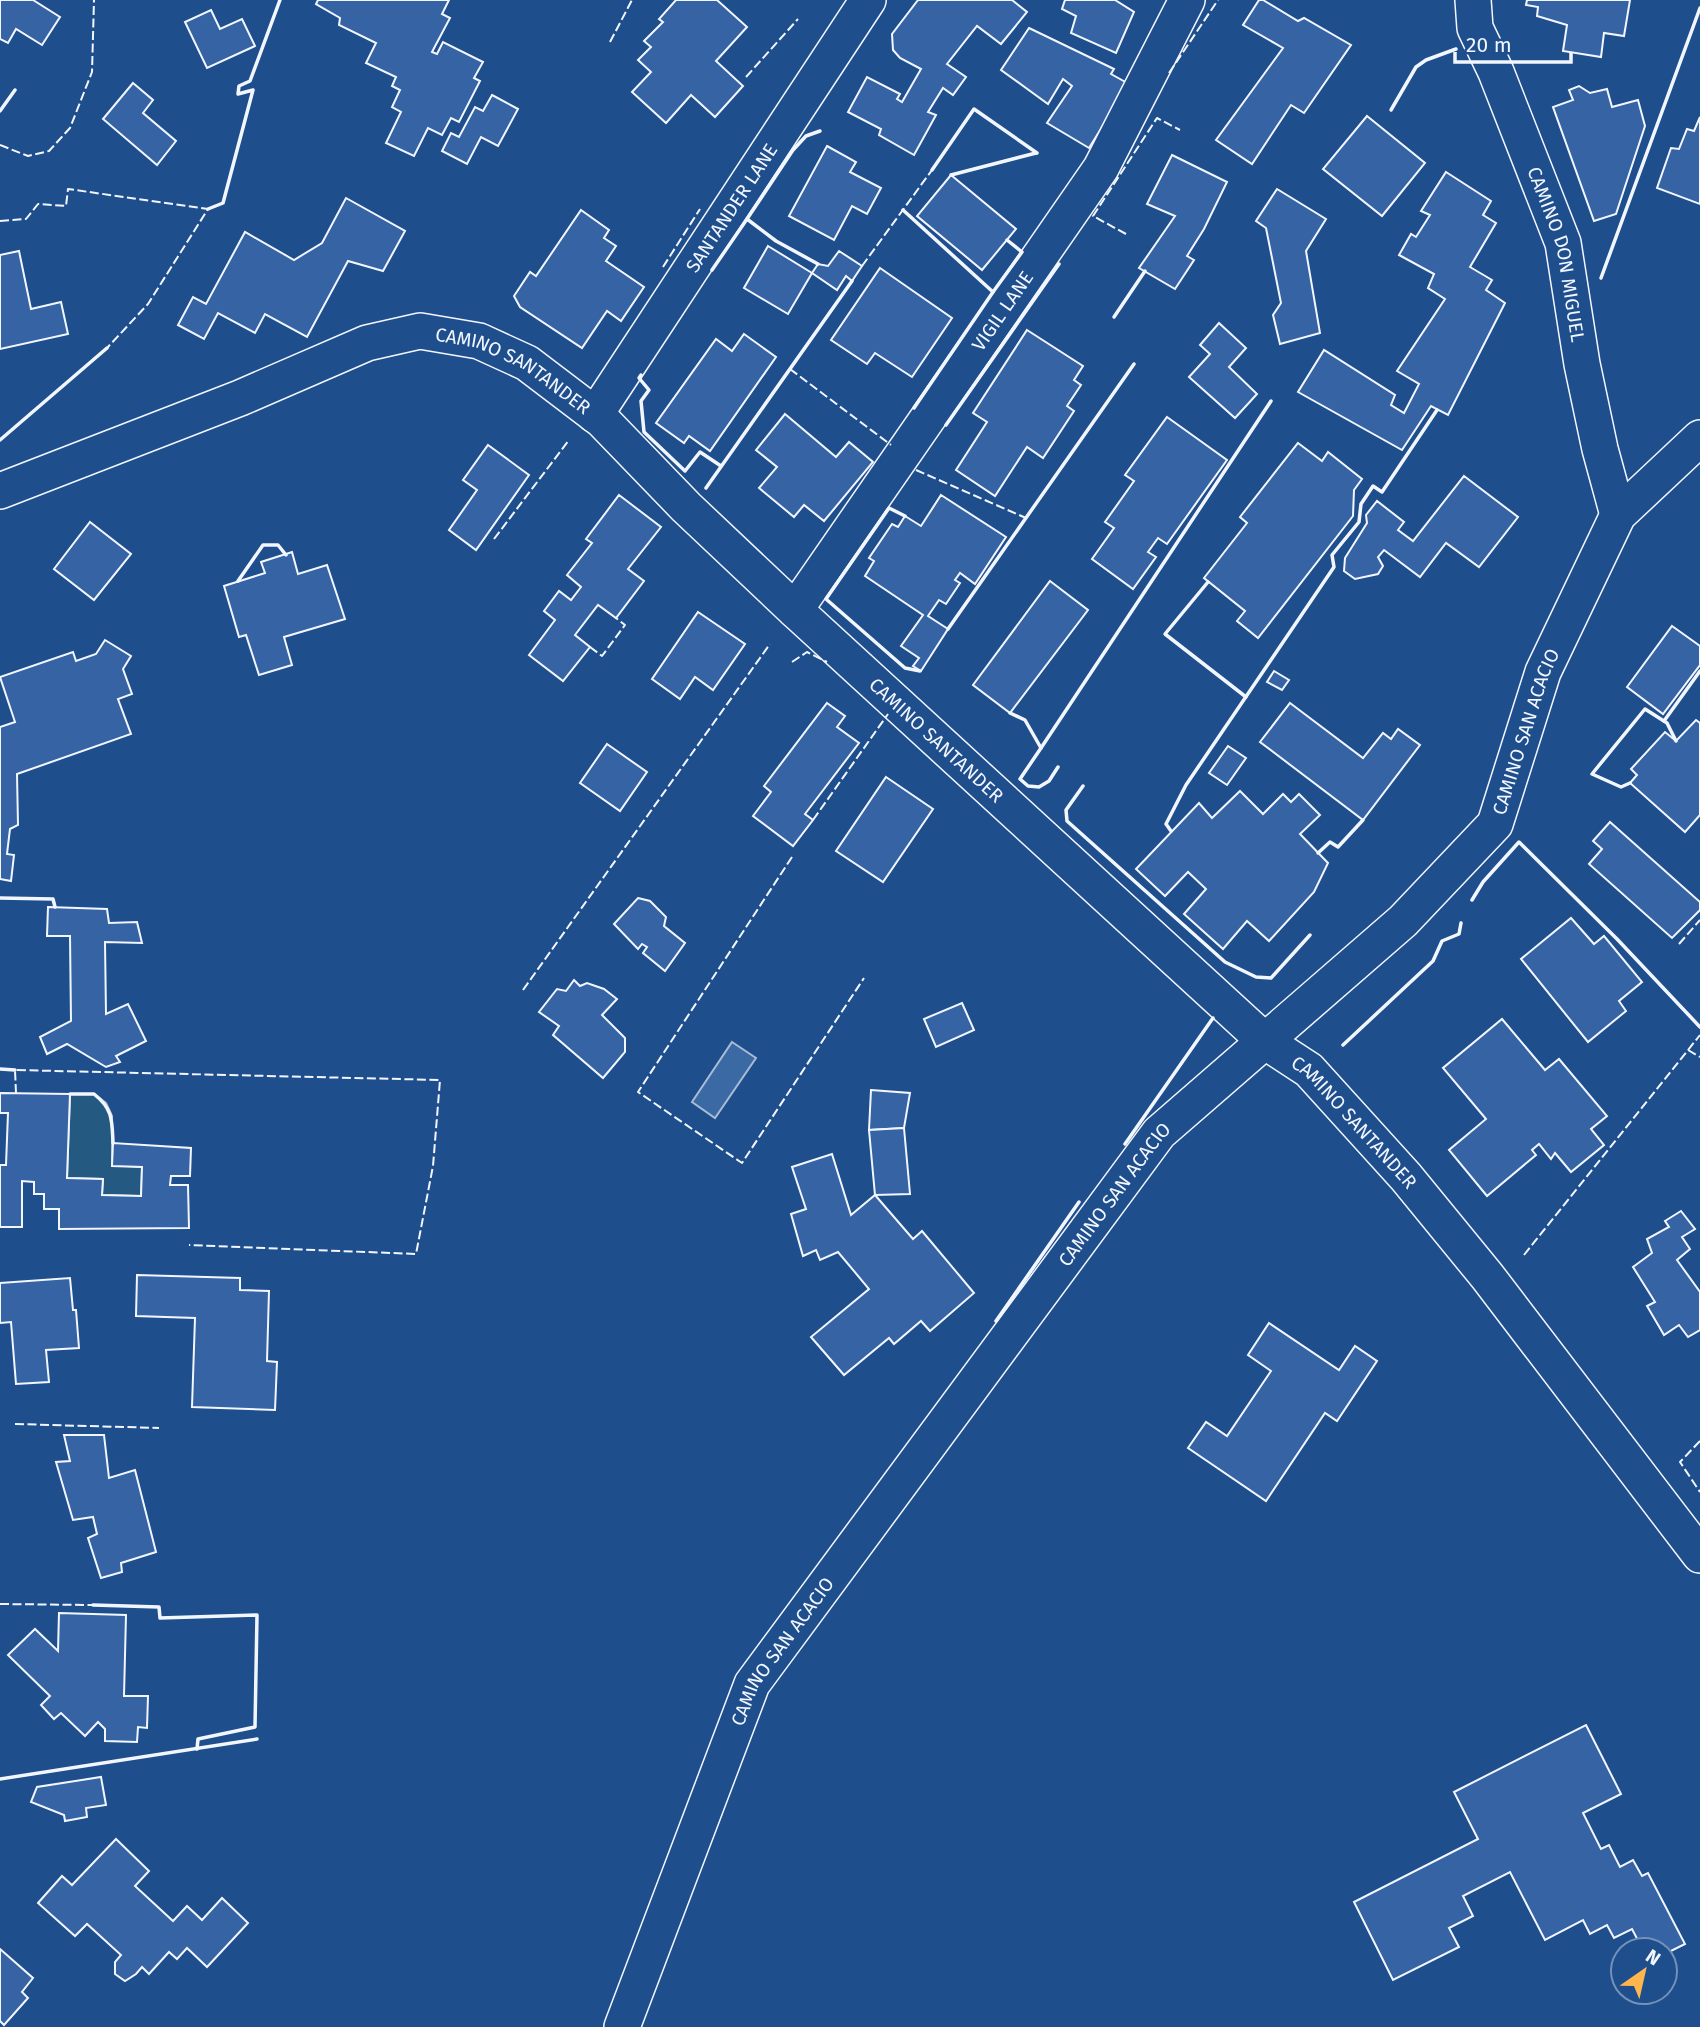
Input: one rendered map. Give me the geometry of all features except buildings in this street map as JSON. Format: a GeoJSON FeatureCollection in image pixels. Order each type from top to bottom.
{"type":"FeatureCollection","features":[{"type":"Feature","properties":{"kind":"street","name":"SANTANDER LANE"},"geometry":{"type":"LineString","coordinates":[[595,415],[868,0]]}},
{"type":"Feature","properties":{"kind":"street","name":"VIGIL LANE"},"geometry":{"type":"LineString","coordinates":[[795,610],[1101,168],[1187,0]]}},
{"type":"Feature","properties":{"kind":"street","name":"CAMINO DON MIGUEL"},"geometry":{"type":"LineString","coordinates":[[1473,0],[1475,28],[1496,72],[1563,243],[1582,364],[1600,449],[1618,515]]}},
{"type":"Feature","properties":{"kind":"street","name":"CAMINO SANTANDER"},"geometry":{"type":"LineString","coordinates":[[0,491],[240,398],[367,343],[420,331],[479,341],[527,363],[595,415],[686,507],[795,610],[1266,1042],[1309,1070],[1406,1177],[1487,1276],[1700,1555]]}},
{"type":"Feature","properties":{"kind":"street","name":"CAMINO SAN ACACIO"},"geometry":{"type":"LineString","coordinates":[[622,2027],[752,1684],[1159,1133],[1403,921],[1495,824],[1543,672],[1618,515],[1700,438]]}},
{"type":"Feature","properties":{"kind":"shaded area"},"geometry":{"type":"Polygon","coordinates":[[[732,1042],[756,1058],[715,1118],[692,1102],[732,1042]]]}},
{"type":"Feature","properties":{"kind":"shaded area"},"geometry":{"type":"Polygon","coordinates":[[[70,1094],[94,1094],[106,1103],[112,1116],[112,1165],[142,1167],[141,1196],[102,1195],[103,1179],[67,1178],[70,1094]]]}},
{"type":"Feature","properties":{"kind":"fence"},"geometry":{"type":"LineString","coordinates":[[0,145],[28,156],[49,151],[70,128],[92,72],[94,0]]}},
{"type":"Feature","properties":{"kind":"fence"},"geometry":{"type":"LineString","coordinates":[[610,42],[632,0]]}},
{"type":"Feature","properties":{"kind":"fence"},"geometry":{"type":"LineString","coordinates":[[1169,73],[1218,0]]}},
{"type":"Feature","properties":{"kind":"fence"},"geometry":{"type":"LineString","coordinates":[[746,77],[798,19]]}},
{"type":"Feature","properties":{"kind":"fence"},"geometry":{"type":"LineString","coordinates":[[1126,234],[1093,216],[1157,118],[1180,130]]}},
{"type":"Feature","properties":{"kind":"fence"},"geometry":{"type":"LineString","coordinates":[[862,266],[932,170]]}},
{"type":"Feature","properties":{"kind":"fence"},"geometry":{"type":"LineString","coordinates":[[0,221],[26,219],[38,204],[66,206],[68,189],[208,209],[148,304],[107,348]]}},
{"type":"Feature","properties":{"kind":"fence"},"geometry":{"type":"LineString","coordinates":[[663,267],[700,209]]}},
{"type":"Feature","properties":{"kind":"fence"},"geometry":{"type":"LineString","coordinates":[[790,369],[891,445]]}},
{"type":"Feature","properties":{"kind":"fence"},"geometry":{"type":"LineString","coordinates":[[494,539],[569,440]]}},
{"type":"Feature","properties":{"kind":"fence"},"geometry":{"type":"LineString","coordinates":[[916,470],[1026,518]]}},
{"type":"Feature","properties":{"kind":"fence"},"geometry":{"type":"LineString","coordinates":[[590,647],[602,656],[625,625],[616,618]]}},
{"type":"Feature","properties":{"kind":"fence"},"geometry":{"type":"LineString","coordinates":[[523,990],[770,644]]}},
{"type":"Feature","properties":{"kind":"fence"},"geometry":{"type":"LineString","coordinates":[[792,662],[807,652],[827,662]]}},
{"type":"Feature","properties":{"kind":"fence"},"geometry":{"type":"LineString","coordinates":[[813,820],[888,714]]}},
{"type":"Feature","properties":{"kind":"fence"},"geometry":{"type":"LineString","coordinates":[[792,857],[638,1092],[742,1163],[864,978]]}},
{"type":"Feature","properties":{"kind":"fence"},"geometry":{"type":"LineString","coordinates":[[1679,944],[1700,920]]}},
{"type":"Feature","properties":{"kind":"fence"},"geometry":{"type":"LineString","coordinates":[[1524,1255],[1700,1035]]}},
{"type":"Feature","properties":{"kind":"fence"},"geometry":{"type":"LineString","coordinates":[[1688,1050],[1700,1057]]}},
{"type":"Feature","properties":{"kind":"fence"},"geometry":{"type":"LineString","coordinates":[[16,1093],[15,1070],[440,1080],[433,1166],[416,1254],[189,1245]]}},
{"type":"Feature","properties":{"kind":"fence"},"geometry":{"type":"LineString","coordinates":[[15,1424],[159,1428]]}},
{"type":"Feature","properties":{"kind":"fence"},"geometry":{"type":"LineString","coordinates":[[1700,1441],[1680,1462],[1700,1492]]}},
{"type":"Feature","properties":{"kind":"fence"},"geometry":{"type":"LineString","coordinates":[[0,1604],[93,1605]]}},
{"type":"Feature","properties":{"kind":"wall"},"geometry":{"type":"LineString","coordinates":[[208,209],[223,203],[253,90],[238,94],[239,86],[250,81],[280,0]]}},
{"type":"Feature","properties":{"kind":"wall"},"geometry":{"type":"LineString","coordinates":[[1601,278],[1700,8]]}},
{"type":"Feature","properties":{"kind":"wall"},"geometry":{"type":"LineString","coordinates":[[1391,110],[1416,67],[1426,60],[1456,49]]}},
{"type":"Feature","properties":{"kind":"wall"},"geometry":{"type":"LineString","coordinates":[[0,111],[15,90]]}},
{"type":"Feature","properties":{"kind":"wall"},"geometry":{"type":"LineString","coordinates":[[932,170],[974,109],[1037,153]]}},
{"type":"Feature","properties":{"kind":"wall"},"geometry":{"type":"LineString","coordinates":[[747,219],[793,150],[806,136],[820,131]]}},
{"type":"Feature","properties":{"kind":"wall"},"geometry":{"type":"LineString","coordinates":[[951,175],[1036,153]]}},
{"type":"Feature","properties":{"kind":"wall"},"geometry":{"type":"LineString","coordinates":[[903,210],[993,292],[914,408]]}},
{"type":"Feature","properties":{"kind":"wall"},"geometry":{"type":"LineString","coordinates":[[712,270],[747,219],[776,241],[818,264]]}},
{"type":"Feature","properties":{"kind":"wall"},"geometry":{"type":"LineString","coordinates":[[993,292],[1022,252],[1007,240]]}},
{"type":"Feature","properties":{"kind":"wall"},"geometry":{"type":"LineString","coordinates":[[946,425],[1059,264]]}},
{"type":"Feature","properties":{"kind":"wall"},"geometry":{"type":"LineString","coordinates":[[1114,317],[1145,271]]}},
{"type":"Feature","properties":{"kind":"wall"},"geometry":{"type":"LineString","coordinates":[[706,488],[852,281]]}},
{"type":"Feature","properties":{"kind":"wall"},"geometry":{"type":"LineString","coordinates":[[0,440],[107,348]]}},
{"type":"Feature","properties":{"kind":"wall"},"geometry":{"type":"LineString","coordinates":[[948,629],[1134,364]]}},
{"type":"Feature","properties":{"kind":"wall"},"geometry":{"type":"LineString","coordinates":[[641,375],[639,378],[649,390],[641,401],[644,432],[685,471],[700,452],[721,466]]}},
{"type":"Feature","properties":{"kind":"wall"},"geometry":{"type":"LineString","coordinates":[[1010,713],[1025,720],[1041,748],[1271,401]]}},
{"type":"Feature","properties":{"kind":"wall"},"geometry":{"type":"LineString","coordinates":[[1171,831],[1166,824],[1186,785],[1334,567],[1332,555],[1359,522],[1361,504],[1373,486],[1382,492],[1437,410]]}},
{"type":"Feature","properties":{"kind":"wall"},"geometry":{"type":"LineString","coordinates":[[905,516],[889,508],[826,599],[905,668],[920,671]]}},
{"type":"Feature","properties":{"kind":"wall"},"geometry":{"type":"LineString","coordinates":[[238,581],[263,545],[278,545],[286,555]]}},
{"type":"Feature","properties":{"kind":"wall"},"geometry":{"type":"LineString","coordinates":[[1208,582],[1165,634],[1246,697]]}},
{"type":"Feature","properties":{"kind":"wall"},"geometry":{"type":"LineString","coordinates":[[1664,721],[1700,671]]}},
{"type":"Feature","properties":{"kind":"wall"},"geometry":{"type":"LineString","coordinates":[[1630,783],[1621,787],[1592,774],[1645,709],[1667,723],[1676,741]]}},
{"type":"Feature","properties":{"kind":"wall"},"geometry":{"type":"LineString","coordinates":[[1041,748],[1020,779],[1028,786],[1039,787],[1049,781],[1058,767]]}},
{"type":"Feature","properties":{"kind":"wall"},"geometry":{"type":"LineString","coordinates":[[1083,786],[1066,810],[1067,821],[1225,962],[1256,977],[1271,978],[1310,935]]}},
{"type":"Feature","properties":{"kind":"wall"},"geometry":{"type":"LineString","coordinates":[[1318,853],[1330,842],[1338,847],[1363,820]]}},
{"type":"Feature","properties":{"kind":"wall"},"geometry":{"type":"LineString","coordinates":[[1472,900],[1483,882],[1519,842],[1617,939],[1700,1027]]}},
{"type":"Feature","properties":{"kind":"wall"},"geometry":{"type":"LineString","coordinates":[[0,898],[53,899],[55,907]]}},
{"type":"Feature","properties":{"kind":"wall"},"geometry":{"type":"LineString","coordinates":[[1343,1045],[1433,961],[1442,941],[1459,934],[1461,923]]}},
{"type":"Feature","properties":{"kind":"wall"},"geometry":{"type":"LineString","coordinates":[[1125,1144],[1213,1018]]}},
{"type":"Feature","properties":{"kind":"wall"},"geometry":{"type":"LineString","coordinates":[[0,1069],[15,1070]]}},
{"type":"Feature","properties":{"kind":"wall"},"geometry":{"type":"LineString","coordinates":[[70,1094],[94,1094],[100,1099],[110,1115],[113,1143]]}},
{"type":"Feature","properties":{"kind":"wall"},"geometry":{"type":"LineString","coordinates":[[996,1321],[1079,1202]]}},
{"type":"Feature","properties":{"kind":"wall"},"geometry":{"type":"LineString","coordinates":[[93,1605],[159,1607],[160,1618],[257,1615],[255,1727],[198,1739],[197,1749]]}},
{"type":"Feature","properties":{"kind":"wall"},"geometry":{"type":"LineString","coordinates":[[0,1779],[257,1739]]}}]}
